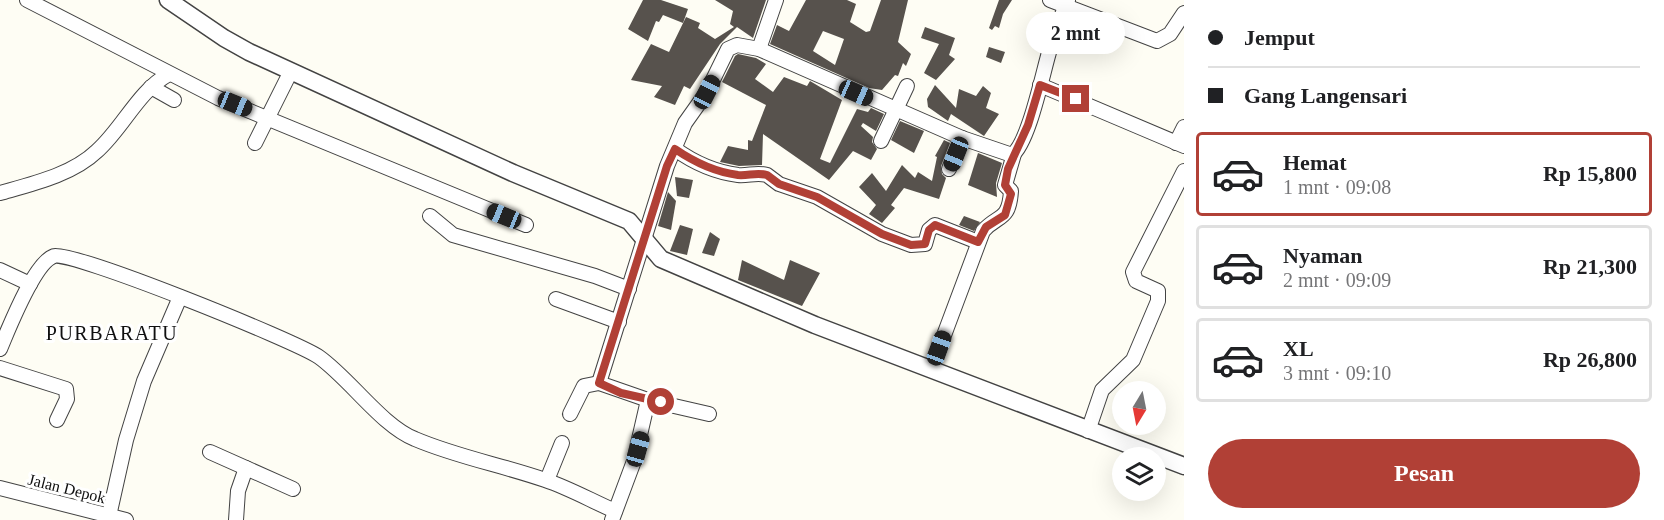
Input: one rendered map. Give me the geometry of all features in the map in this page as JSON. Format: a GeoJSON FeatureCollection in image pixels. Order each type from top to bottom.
{"type":"FeatureCollection","features":[{"type":"Feature","properties":{"kind":"street"},"geometry":{"type":"LineString","coordinates":[[27,0],[266,122],[526,225]]}},
{"type":"Feature","properties":{"kind":"street"},"geometry":{"type":"LineString","coordinates":[[168,0],[224,38],[291,71],[513,173],[629,221],[661,259],[816,325],[1184,466]]}},
{"type":"Feature","properties":{"kind":"street"},"geometry":{"type":"LineString","coordinates":[[759,49],[776,0]]}},
{"type":"Feature","properties":{"kind":"street"},"geometry":{"type":"LineString","coordinates":[[1050,0],[1067,2],[1157,41],[1170,34],[1184,13]]}},
{"type":"Feature","properties":{"kind":"street"},"geometry":{"type":"LineString","coordinates":[[931,370],[978,242],[986,227],[1001,219],[1007,210],[1011,191],[1005,185],[1014,154],[1028,125],[1051,45],[1067,2]]}},
{"type":"Feature","properties":{"kind":"street"},"geometry":{"type":"LineString","coordinates":[[599,383],[645,238],[685,123],[707,92],[724,54],[737,45],[759,49],[962,138],[1014,154]]}},
{"type":"Feature","properties":{"kind":"street"},"geometry":{"type":"LineString","coordinates":[[255,143],[291,71]]}},
{"type":"Feature","properties":{"kind":"street"},"geometry":{"type":"LineString","coordinates":[[0,193],[65,172],[95,153],[169,74]]}},
{"type":"Feature","properties":{"kind":"street"},"geometry":{"type":"LineString","coordinates":[[1040,85],[1112,113],[1180,145],[1184,127]]}},
{"type":"Feature","properties":{"kind":"street"},"geometry":{"type":"LineString","coordinates":[[881,141],[907,86]]}},
{"type":"Feature","properties":{"kind":"street"},"geometry":{"type":"LineString","coordinates":[[154,89],[174,100]]}},
{"type":"Feature","properties":{"kind":"street"},"geometry":{"type":"LineString","coordinates":[[950,170],[962,138]]}},
{"type":"Feature","properties":{"kind":"street"},"geometry":{"type":"LineString","coordinates":[[675,149],[691,160],[726,172],[741,176],[767,175],[779,184],[817,197],[871,228],[911,245],[925,244],[929,230],[935,225],[978,242]]}},
{"type":"Feature","properties":{"kind":"street"},"geometry":{"type":"LineString","coordinates":[[1088,430],[1102,390],[1133,360],[1158,301],[1158,291],[1136,281],[1133,275],[1184,171]]}},
{"type":"Feature","properties":{"kind":"street"},"geometry":{"type":"LineString","coordinates":[[430,216],[453,235],[596,276],[629,289]]}},
{"type":"Feature","properties":{"kind":"street"},"geometry":{"type":"LineString","coordinates":[[0,349],[30,284],[48,259],[58,255],[73,256],[310,351],[340,375],[392,424],[413,439],[547,480],[614,516],[634,461],[648,400]]}},
{"type":"Feature","properties":{"kind":"street"},"geometry":{"type":"LineString","coordinates":[[0,270],[30,284]]}},
{"type":"Feature","properties":{"kind":"street"},"geometry":{"type":"LineString","coordinates":[[109,516],[126,440],[144,381],[180,297]]}},
{"type":"Feature","properties":{"kind":"street"},"geometry":{"type":"LineString","coordinates":[[556,299],[619,322]]}},
{"type":"Feature","properties":{"kind":"street"},"geometry":{"type":"LineString","coordinates":[[0,368],[66,389],[67,399],[57,420]]}},
{"type":"Feature","properties":{"kind":"street"},"geometry":{"type":"LineString","coordinates":[[570,414],[584,386],[599,383],[648,400],[709,414]]}},
{"type":"Feature","properties":{"kind":"street"},"geometry":{"type":"LineString","coordinates":[[547,480],[562,443]]}},
{"type":"Feature","properties":{"kind":"street"},"geometry":{"type":"LineString","coordinates":[[210,452],[293,489]]}},
{"type":"Feature","properties":{"kind":"street"},"geometry":{"type":"LineString","coordinates":[[236,520],[238,490],[246,468]]}},
{"type":"Feature","properties":{"kind":"street","name":"Jalan Depok"},"geometry":{"type":"LineString","coordinates":[[0,488],[126,520]]}},
{"type":"Feature","properties":{"kind":"building"},"geometry":{"type":"Polygon","coordinates":[[[643,0],[661,0],[688,9],[683,23],[663,15],[659,22],[656,21],[648,41],[628,29],[643,0]]]}},
{"type":"Feature","properties":{"kind":"building"},"geometry":{"type":"Polygon","coordinates":[[[715,0],[766,0],[753,38],[737,27],[720,44],[690,89],[684,86],[675,105],[654,97],[662,86],[631,80],[651,44],[669,52],[686,17],[700,23],[698,28],[715,39],[734,27],[730,24],[733,11],[715,0]]]}},
{"type":"Feature","properties":{"kind":"building"},"geometry":{"type":"Polygon","coordinates":[[[806,0],[847,0],[856,4],[850,22],[866,32],[870,31],[881,0],[908,0],[898,42],[911,54],[906,66],[903,63],[898,76],[895,75],[882,90],[869,88],[770,44],[777,25],[789,31],[806,0]],[[823,31],[813,51],[835,65],[844,39],[823,31]]]}},
{"type":"Feature","properties":{"kind":"building"},"geometry":{"type":"Polygon","coordinates":[[[999,0],[1012,0],[1003,14],[999,28],[995,26],[992,30],[989,28],[999,0]]]}},
{"type":"Feature","properties":{"kind":"building"},"geometry":{"type":"Polygon","coordinates":[[[925,27],[955,38],[949,55],[955,59],[936,80],[924,73],[939,44],[921,38],[925,27]]]}},
{"type":"Feature","properties":{"kind":"building"},"geometry":{"type":"Polygon","coordinates":[[[989,47],[1005,52],[1001,63],[986,57],[989,47]]]}},
{"type":"Feature","properties":{"kind":"building"},"geometry":{"type":"Polygon","coordinates":[[[738,54],[756,58],[766,64],[755,79],[773,92],[784,77],[807,86],[810,81],[842,100],[820,159],[830,163],[857,109],[868,112],[871,108],[884,114],[876,131],[863,123],[861,126],[873,137],[872,142],[877,149],[871,160],[853,151],[829,180],[763,134],[762,165],[739,166],[720,162],[728,146],[748,150],[748,140],[752,141],[766,105],[722,82],[738,54]]]}},
{"type":"Feature","properties":{"kind":"building"},"geometry":{"type":"Polygon","coordinates":[[[935,85],[956,108],[959,89],[976,96],[983,86],[991,93],[986,108],[999,114],[984,136],[951,114],[948,121],[928,107],[927,99],[935,85]]]}},
{"type":"Feature","properties":{"kind":"building"},"geometry":{"type":"Polygon","coordinates":[[[900,121],[924,131],[914,153],[891,140],[900,121]]]}},
{"type":"Feature","properties":{"kind":"building"},"geometry":{"type":"Polygon","coordinates":[[[944,140],[950,143],[941,166],[942,174],[946,178],[939,199],[904,188],[891,205],[895,208],[882,223],[869,214],[876,205],[859,187],[872,173],[886,191],[902,165],[915,178],[918,172],[932,181],[937,157],[935,156],[944,140]]]}},
{"type":"Feature","properties":{"kind":"building"},"geometry":{"type":"Polygon","coordinates":[[[978,153],[1002,163],[996,183],[997,197],[968,185],[978,153]]]}},
{"type":"Feature","properties":{"kind":"building"},"geometry":{"type":"Polygon","coordinates":[[[675,177],[693,180],[689,198],[677,196],[675,177]]]}},
{"type":"Feature","properties":{"kind":"building"},"geometry":{"type":"Polygon","coordinates":[[[668,192],[676,201],[671,230],[658,226],[668,192]]]}},
{"type":"Feature","properties":{"kind":"building"},"geometry":{"type":"Polygon","coordinates":[[[964,216],[980,222],[974,231],[959,225],[964,216]]]}},
{"type":"Feature","properties":{"kind":"building"},"geometry":{"type":"Polygon","coordinates":[[[680,225],[693,229],[687,255],[670,251],[680,225]]]}},
{"type":"Feature","properties":{"kind":"building"},"geometry":{"type":"Polygon","coordinates":[[[710,232],[720,239],[714,256],[702,253],[710,232]]]}},
{"type":"Feature","properties":{"kind":"building"},"geometry":{"type":"Polygon","coordinates":[[[742,260],[784,280],[790,260],[820,273],[802,306],[738,280],[742,260]]]}},
{"type":"Feature","properties":{"kind":"district","name":"PURBARATU"},"geometry":{"type":"Point","coordinates":[112,333]}},
{"type":"Feature","properties":{"kind":"route"},"geometry":{"type":"LineString","coordinates":[[661,402],[621,393],[599,383],[659,198],[667,166],[675,149],[691,160],[726,172],[741,176],[763,173],[779,184],[817,197],[834,210],[911,245],[925,244],[929,230],[935,225],[978,242],[986,227],[1001,219],[1007,210],[1011,194],[1011,191],[1005,187],[1008,169],[1028,125],[1040,85],[1076,99]]}}]}
